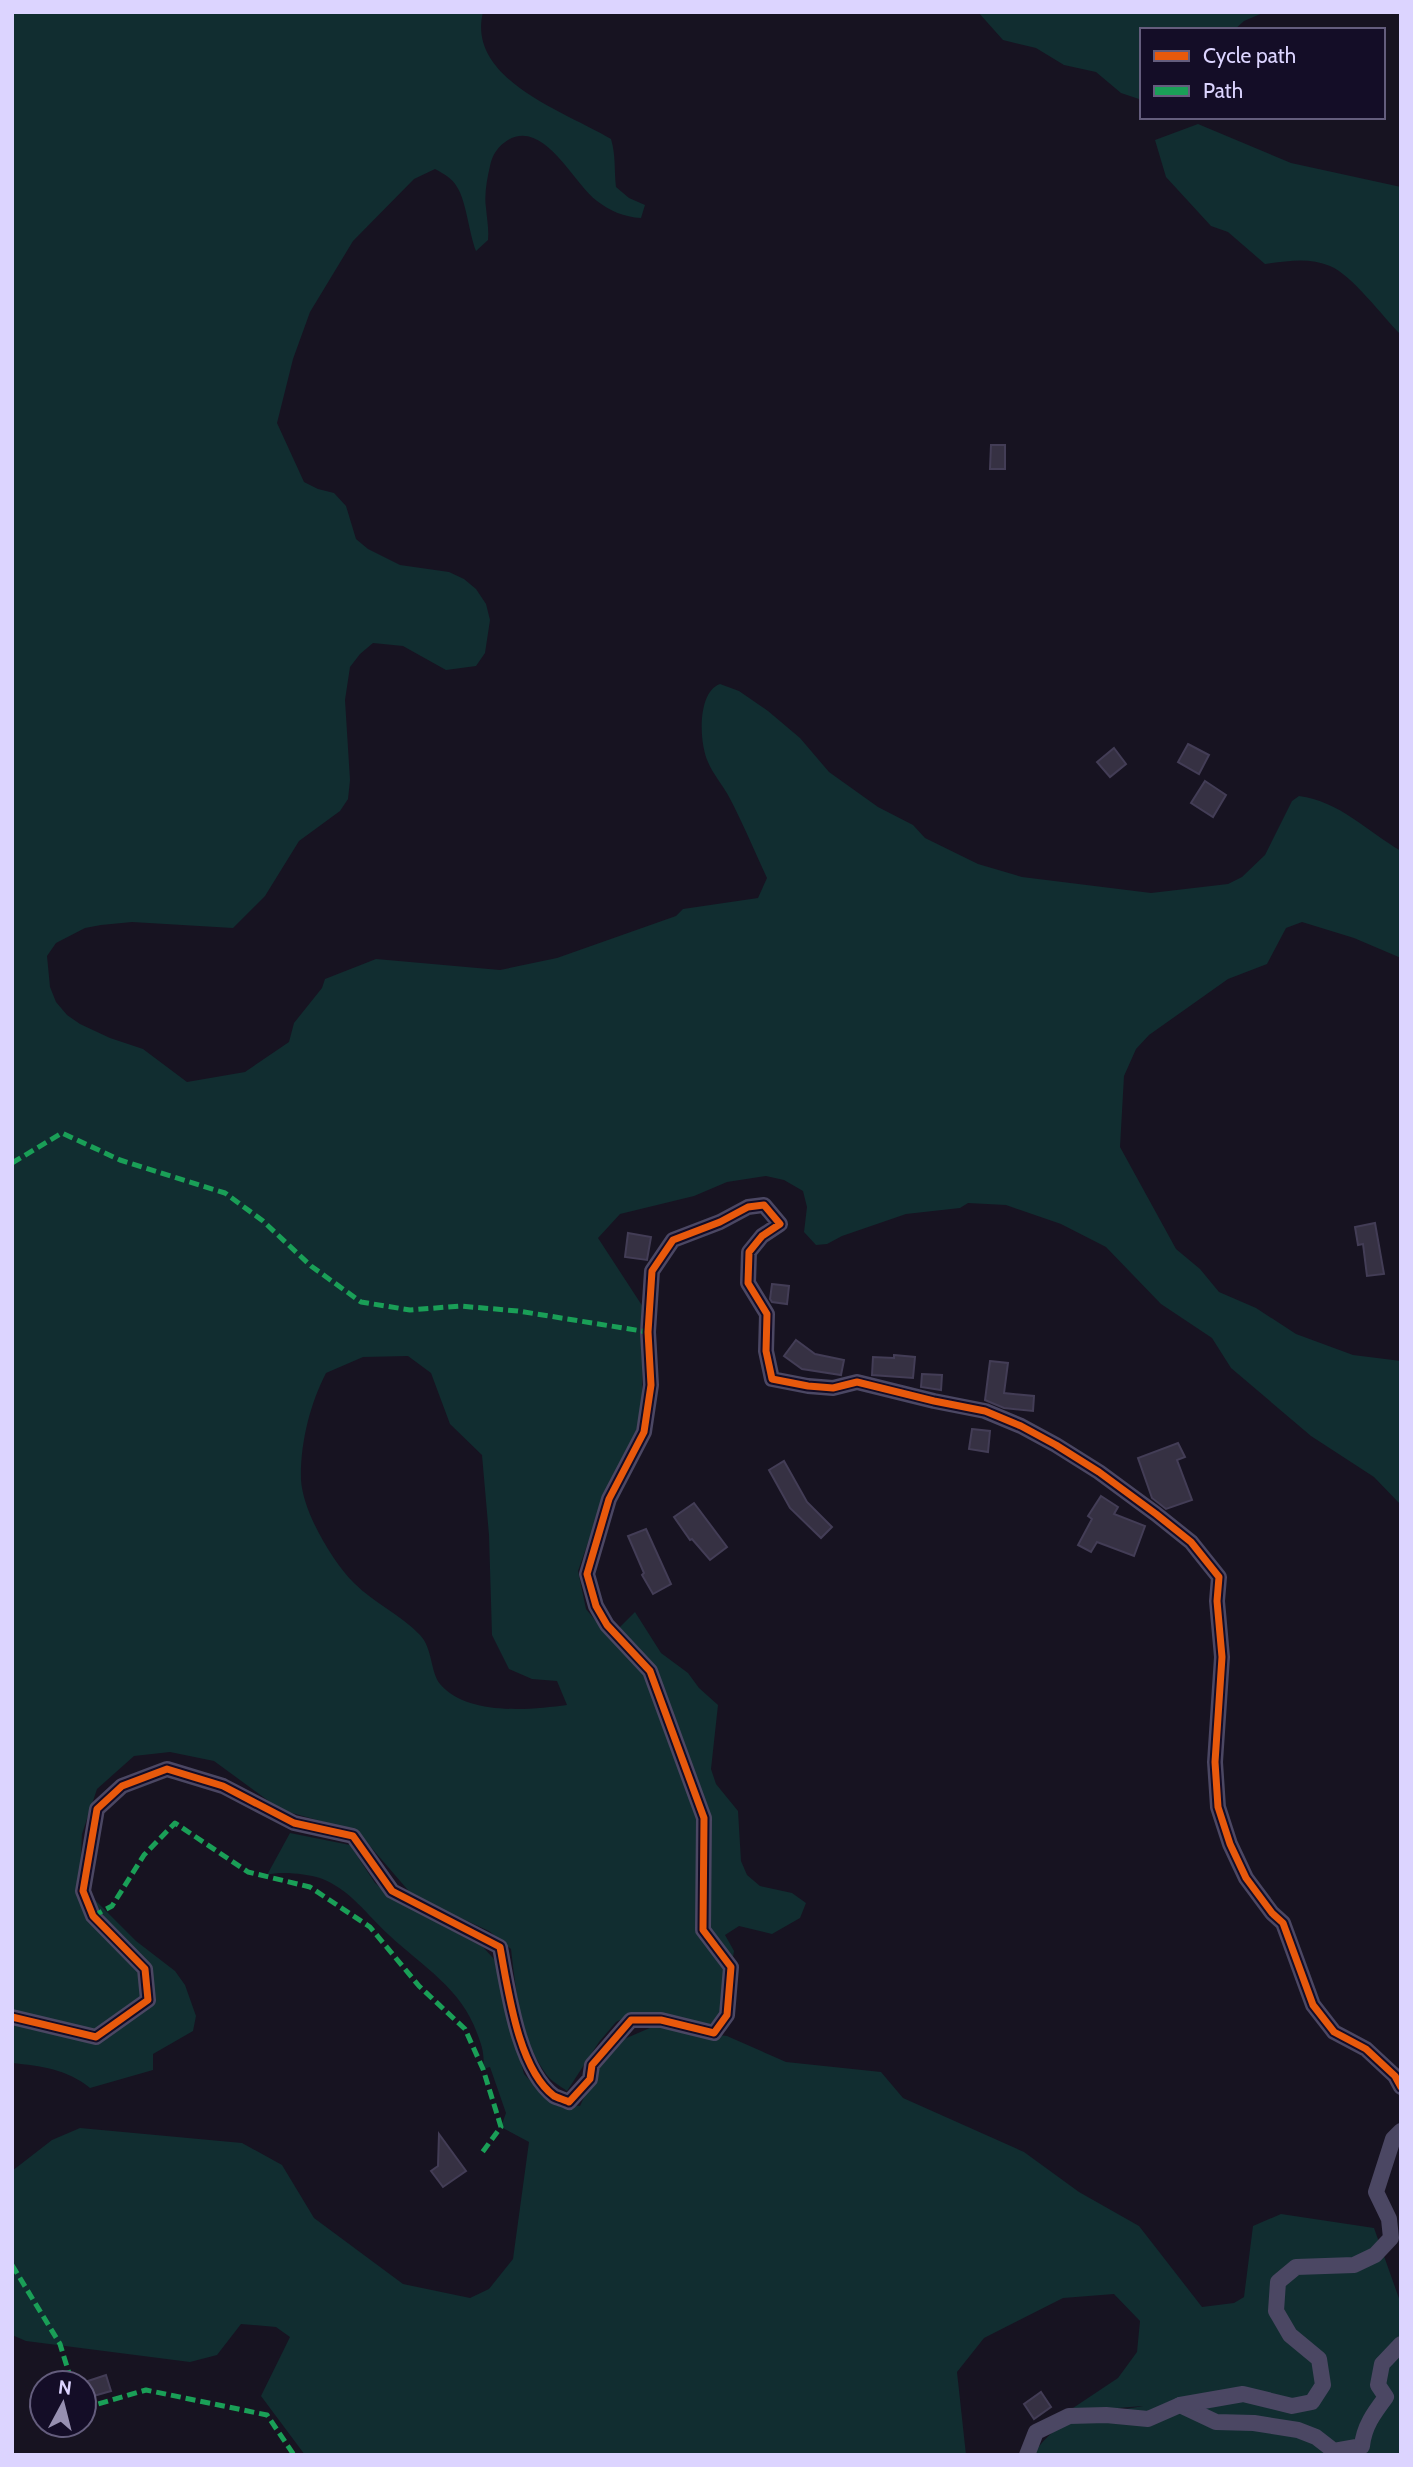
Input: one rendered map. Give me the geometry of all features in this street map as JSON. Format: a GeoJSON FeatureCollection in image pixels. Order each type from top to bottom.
{"type":"FeatureCollection","features":[{"type":"Feature","properties":{"kind":"street"},"geometry":{"type":"LineString","coordinates":[[12,2017],[96,2037],[148,2000],[145,1969],[93,1916],[83,1891],[97,1809],[122,1786],[167,1769],[223,1786],[294,1823],[353,1836],[392,1891],[500,1947],[514,2017],[528,2065],[554,2096],[569,2102],[590,2079],[592,2065],[631,2020],[661,2020],[714,2033],[727,2015],[731,1968],[703,1930],[704,1818],[650,1671],[607,1625],[596,1606],[587,1574],[609,1499],[644,1433],[651,1385],[648,1332],[652,1271],[673,1240],[720,1222],[748,1207],[764,1205],[780,1224],[762,1236],[750,1252],[748,1283],[767,1314],[766,1351],[772,1379],[808,1387],[833,1388],[857,1382],[934,1401],[985,1410],[1056,1444],[1099,1472],[1191,1542],[1219,1577],[1217,1601],[1222,1657],[1215,1762],[1218,1807],[1230,1843],[1246,1878],[1272,1913],[1283,1923],[1313,2005],[1334,2032],[1366,2049],[1395,2076],[1401,2087]]}},
{"type":"Feature","properties":{"kind":"street"},"geometry":{"type":"LineString","coordinates":[[1027,2455],[1036,2432],[1069,2416],[1106,2415],[1148,2419],[1180,2405],[1242,2394],[1292,2406],[1312,2402],[1323,2385],[1319,2359],[1290,2335],[1276,2311],[1278,2282],[1296,2267],[1354,2265],[1375,2255],[1391,2238],[1389,2219],[1376,2192],[1393,2138],[1401,2131]]}},
{"type":"Feature","properties":{"kind":"street"},"geometry":{"type":"LineString","coordinates":[[1180,2405],[1216,2422],[1254,2423],[1298,2430],[1316,2437],[1334,2451],[1362,2446],[1363,2436],[1372,2416],[1387,2398],[1378,2385],[1382,2364],[1401,2344]]}},
{"type":"Feature","properties":{"kind":"green space"},"geometry":{"type":"Polygon","coordinates":[[[12,12],[483,12],[482,36],[490,57],[504,75],[546,105],[611,139],[616,187],[629,198],[645,205],[641,218],[623,215],[602,205],[546,145],[534,138],[521,136],[508,140],[498,148],[492,158],[485,203],[488,240],[476,251],[463,200],[453,181],[435,169],[414,179],[353,241],[310,312],[293,359],[277,423],[304,482],[334,493],[346,506],[356,539],[368,549],[400,565],[449,572],[476,589],[486,604],[490,620],[485,653],[476,666],[446,670],[403,646],[373,643],[350,667],[345,700],[350,780],[348,799],[340,811],[299,841],[265,896],[233,928],[132,922],[85,928],[56,943],[47,956],[50,987],[56,1002],[67,1015],[80,1024],[143,1049],[187,1082],[245,1072],[289,1042],[294,1023],[322,988],[325,979],[376,959],[500,970],[557,958],[676,916],[683,909],[758,898],[767,878],[726,791],[710,766],[703,743],[704,707],[707,697],[720,684],[739,691],[768,711],[800,738],[829,772],[878,807],[913,825],[925,838],[978,864],[1022,877],[1151,893],[1228,884],[1242,877],[1265,855],[1292,801],[1299,796],[1327,804],[1401,851],[1401,958],[1354,938],[1302,922],[1286,928],[1267,964],[1228,979],[1149,1035],[1136,1049],[1124,1076],[1120,1147],[1176,1249],[1200,1269],[1219,1292],[1256,1308],[1296,1334],[1353,1355],[1401,1361],[1401,1505],[1374,1477],[1311,1436],[1231,1368],[1212,1338],[1161,1304],[1106,1247],[1061,1224],[1006,1205],[968,1203],[960,1208],[906,1214],[842,1236],[827,1244],[816,1245],[804,1232],[807,1207],[803,1191],[784,1180],[766,1176],[727,1182],[694,1196],[620,1214],[598,1238],[643,1307],[642,1403],[633,1448],[610,1480],[578,1571],[586,1609],[612,1641],[617,1630],[635,1612],[661,1653],[688,1673],[699,1688],[718,1705],[711,1769],[716,1784],[738,1811],[741,1861],[747,1875],[760,1886],[792,1893],[806,1903],[800,1918],[772,1934],[739,1926],[725,1935],[734,1951],[732,1963],[719,2014],[708,2027],[631,2014],[616,2022],[599,2042],[567,2091],[548,2077],[537,2060],[521,2014],[511,1949],[489,1931],[413,1896],[357,1831],[281,1810],[214,1761],[170,1752],[134,1756],[97,1789],[82,1834],[80,1872],[95,1900],[136,1941],[175,1971],[185,1985],[196,2016],[193,2031],[153,2054],[153,2070],[90,2088],[63,2073],[12,2063],[12,12]],[[408,1356],[363,1357],[326,1373],[311,1411],[302,1452],[303,1493],[313,1521],[345,1574],[420,1635],[427,1647],[437,1679],[452,1694],[482,1706],[500,1708],[567,1705],[557,1681],[532,1679],[509,1669],[492,1635],[489,1535],[482,1455],[450,1424],[431,1373],[408,1356]]]}},
{"type":"Feature","properties":{"kind":"green space"},"geometry":{"type":"Polygon","coordinates":[[[978,12],[1265,12],[1244,21],[1236,28],[1140,28],[1140,99],[1121,93],[1096,72],[1064,65],[1036,48],[1003,40],[978,12]]]}},
{"type":"Feature","properties":{"kind":"green space"},"geometry":{"type":"Polygon","coordinates":[[[1198,124],[1291,163],[1401,187],[1401,335],[1339,271],[1322,263],[1306,261],[1265,264],[1228,232],[1211,226],[1166,177],[1155,140],[1198,124]]]}},
{"type":"Feature","properties":{"kind":"green space"},"geometry":{"type":"Polygon","coordinates":[[[290,1833],[350,1845],[375,1883],[394,1900],[483,1947],[494,1959],[524,2074],[550,2102],[580,2106],[600,2063],[622,2040],[652,2027],[727,2036],[786,2062],[881,2072],[903,2098],[1024,2152],[1079,2192],[1139,2226],[1202,2307],[1234,2303],[1244,2297],[1253,2226],[1281,2214],[1374,2228],[1401,2304],[1401,2455],[1033,2455],[1055,2430],[1081,2417],[1143,2406],[1067,2412],[1118,2378],[1137,2352],[1140,2321],[1114,2294],[1063,2298],[984,2338],[957,2372],[966,2455],[305,2455],[261,2396],[290,2337],[276,2327],[241,2324],[217,2355],[190,2362],[26,2341],[12,2335],[12,2171],[52,2140],[80,2128],[242,2143],[282,2165],[314,2218],[403,2284],[470,2298],[489,2289],[513,2259],[529,2142],[501,2127],[506,2113],[490,2067],[483,2069],[482,2046],[470,2017],[440,1979],[340,1889],[308,1875],[267,1875],[290,1833]]]}},
{"type":"Feature","properties":{"kind":"building"},"geometry":{"type":"Polygon","coordinates":[[[991,445],[1005,445],[1005,469],[990,469],[991,445]]]}},
{"type":"Feature","properties":{"kind":"building"},"geometry":{"type":"Polygon","coordinates":[[[1188,744],[1209,755],[1199,774],[1178,762],[1188,744]]]}},
{"type":"Feature","properties":{"kind":"building"},"geometry":{"type":"Polygon","coordinates":[[[1114,748],[1126,764],[1110,777],[1097,762],[1114,748]]]}},
{"type":"Feature","properties":{"kind":"building"},"geometry":{"type":"Polygon","coordinates":[[[1205,781],[1226,795],[1213,817],[1191,803],[1205,781]]]}},
{"type":"Feature","properties":{"kind":"building"},"geometry":{"type":"Polygon","coordinates":[[[1375,1223],[1384,1274],[1367,1276],[1363,1244],[1358,1245],[1355,1227],[1375,1223]]]}},
{"type":"Feature","properties":{"kind":"building"},"geometry":{"type":"Polygon","coordinates":[[[628,1233],[651,1237],[647,1260],[625,1257],[628,1233]]]}},
{"type":"Feature","properties":{"kind":"building"},"geometry":{"type":"Polygon","coordinates":[[[772,1284],[789,1286],[787,1304],[772,1302],[772,1284]]]}},
{"type":"Feature","properties":{"kind":"building"},"geometry":{"type":"Polygon","coordinates":[[[796,1340],[815,1354],[844,1360],[841,1375],[802,1369],[784,1356],[796,1340]]]}},
{"type":"Feature","properties":{"kind":"building"},"geometry":{"type":"Polygon","coordinates":[[[894,1355],[915,1357],[913,1378],[872,1375],[873,1357],[894,1358],[894,1355]]]}},
{"type":"Feature","properties":{"kind":"building"},"geometry":{"type":"Polygon","coordinates":[[[990,1361],[1008,1363],[1004,1393],[1034,1396],[1033,1411],[1004,1408],[985,1400],[990,1361]]]}},
{"type":"Feature","properties":{"kind":"building"},"geometry":{"type":"Polygon","coordinates":[[[922,1374],[942,1375],[941,1390],[921,1387],[922,1374]]]}},
{"type":"Feature","properties":{"kind":"building"},"geometry":{"type":"Polygon","coordinates":[[[972,1429],[990,1431],[988,1452],[969,1449],[972,1429]]]}},
{"type":"Feature","properties":{"kind":"building"},"geometry":{"type":"Polygon","coordinates":[[[1178,1443],[1185,1457],[1177,1460],[1192,1500],[1166,1509],[1152,1498],[1138,1458],[1178,1443]]]}},
{"type":"Feature","properties":{"kind":"building"},"geometry":{"type":"Polygon","coordinates":[[[784,1461],[807,1502],[832,1527],[821,1538],[790,1508],[769,1470],[784,1461]]]}},
{"type":"Feature","properties":{"kind":"building"},"geometry":{"type":"Polygon","coordinates":[[[1101,1496],[1118,1507],[1114,1514],[1145,1526],[1134,1556],[1097,1542],[1091,1552],[1078,1545],[1092,1519],[1088,1516],[1101,1496]]]}},
{"type":"Feature","properties":{"kind":"building"},"geometry":{"type":"Polygon","coordinates":[[[694,1503],[727,1547],[710,1560],[692,1539],[690,1540],[674,1517],[694,1503]]]}},
{"type":"Feature","properties":{"kind":"building"},"geometry":{"type":"Polygon","coordinates":[[[646,1529],[671,1584],[653,1594],[642,1575],[644,1573],[628,1536],[646,1529]]]}},
{"type":"Feature","properties":{"kind":"building"},"geometry":{"type":"Polygon","coordinates":[[[439,2134],[466,2171],[443,2187],[431,2171],[438,2166],[439,2134]]]}},
{"type":"Feature","properties":{"kind":"building"},"geometry":{"type":"Polygon","coordinates":[[[106,2375],[111,2391],[98,2395],[98,2378],[106,2375]]]}},
{"type":"Feature","properties":{"kind":"building"},"geometry":{"type":"Polygon","coordinates":[[[1041,2392],[1051,2407],[1034,2419],[1024,2404],[1041,2392]]]}},
{"type":"Feature","properties":{"kind":"marked path"},"geometry":{"type":"LineString","coordinates":[[12,1163],[62,1133],[120,1160],[225,1193],[263,1221],[311,1266],[361,1302],[410,1310],[460,1306],[518,1311],[648,1332]]}},
{"type":"Feature","properties":{"kind":"marked path"},"geometry":{"type":"LineString","coordinates":[[93,1916],[112,1906],[144,1855],[175,1823],[248,1872],[310,1887],[370,1927],[419,1986],[465,2029],[483,2069],[501,2127],[481,2154]]}},
{"type":"Feature","properties":{"kind":"marked path"},"geometry":{"type":"LineString","coordinates":[[12,2265],[60,2344],[68,2369]]}},
{"type":"Feature","properties":{"kind":"marked path"},"geometry":{"type":"LineString","coordinates":[[98,2404],[146,2390],[267,2415],[294,2455]]}},
{"type":"Feature","properties":{"kind":"cycle path"},"geometry":{"type":"LineString","coordinates":[[12,2017],[96,2037],[148,2000],[145,1969],[93,1916],[83,1891],[97,1809],[122,1786],[167,1769],[223,1786],[294,1823],[353,1836],[392,1891],[500,1947],[516,2027],[523,2048],[531,2067],[554,2096],[569,2102],[590,2079],[592,2065],[631,2020],[661,2020],[714,2033],[727,2015],[731,1967],[703,1930],[704,1818],[650,1671],[607,1625],[596,1606],[587,1574],[609,1499],[644,1432],[651,1385],[648,1332],[652,1271],[673,1240],[720,1222],[748,1207],[764,1205],[780,1224],[762,1236],[749,1252],[748,1283],[767,1314],[766,1351],[772,1379],[833,1388],[857,1382],[985,1411],[1021,1426],[1099,1472],[1156,1514],[1191,1542],[1219,1577],[1217,1601],[1222,1657],[1215,1762],[1218,1807],[1230,1844],[1246,1878],[1272,1913],[1283,1923],[1313,2005],[1334,2032],[1366,2049],[1395,2076],[1401,2087]]}}]}
